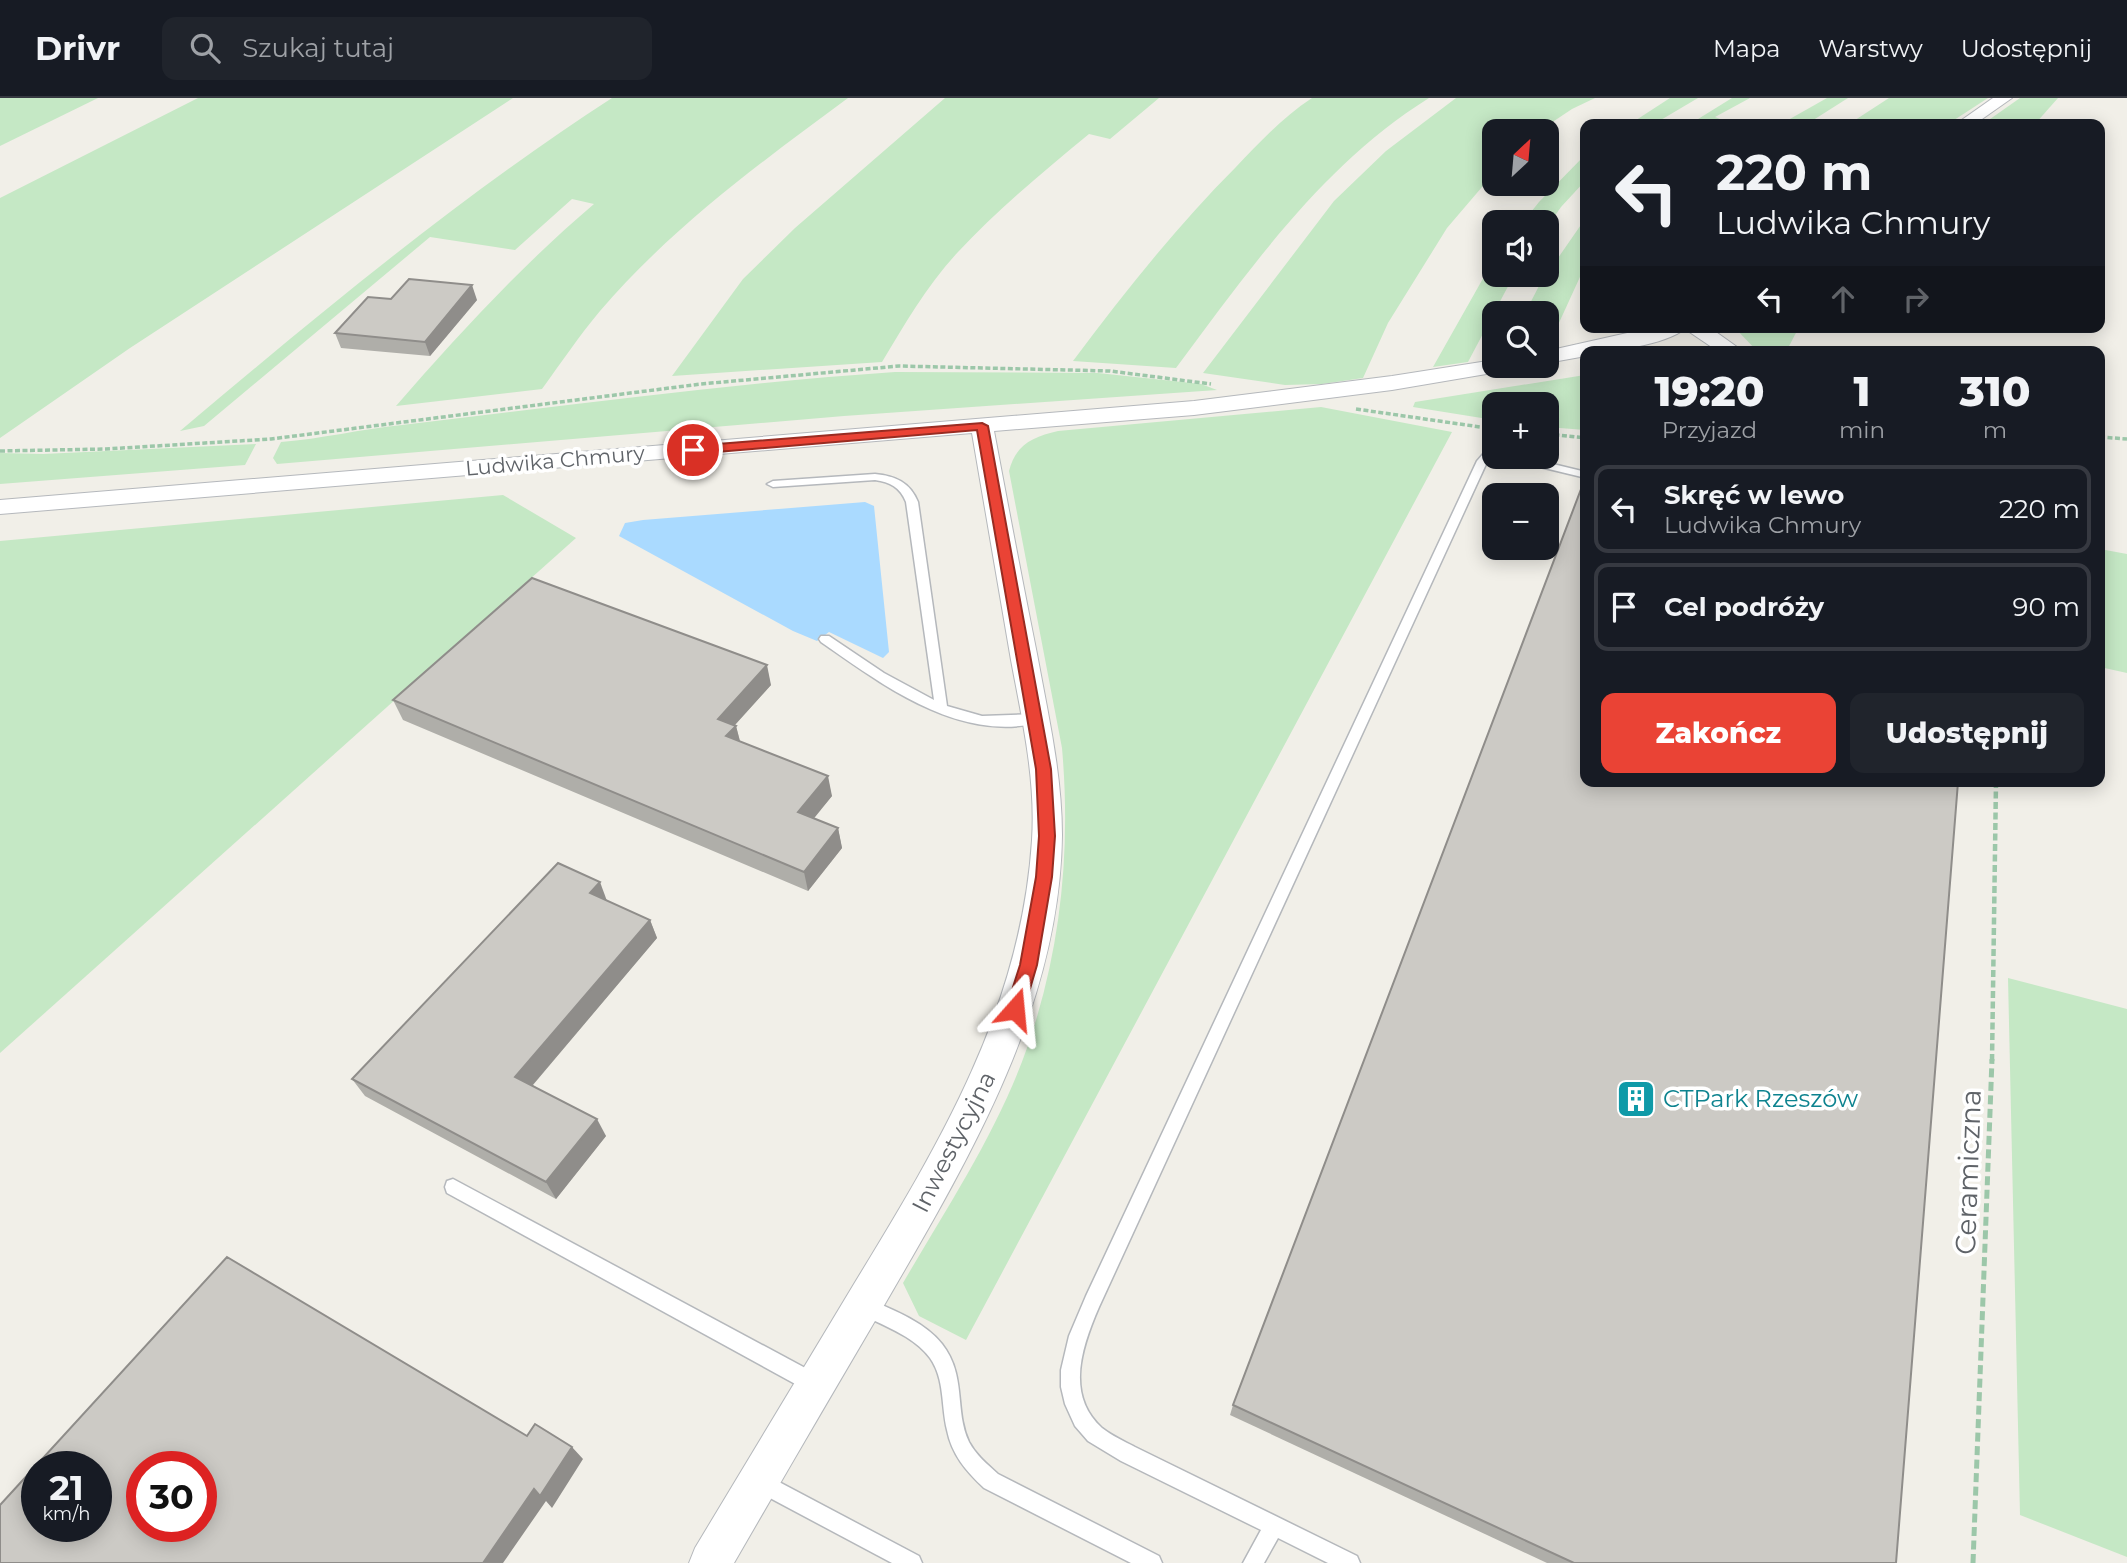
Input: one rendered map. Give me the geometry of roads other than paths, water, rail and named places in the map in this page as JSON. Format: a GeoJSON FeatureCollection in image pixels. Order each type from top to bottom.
{"type":"FeatureCollection","features":[{"type":"Feature","properties":{"kind":"street"},"geometry":{"type":"LineString","coordinates":[[1972,119],[2004,98]]}},
{"type":"Feature","properties":{"kind":"street"},"geometry":{"type":"LineString","coordinates":[[1602,346],[1657,333]]}},
{"type":"Feature","properties":{"kind":"street"},"geometry":{"type":"LineString","coordinates":[[1704,333],[1724,346]]}},
{"type":"Feature","properties":{"kind":"street"},"geometry":{"type":"LineString","coordinates":[[1559,355],[1580,350]]}},
{"type":"Feature","properties":{"kind":"street","name":"Ludwika Chmury"},"geometry":{"type":"LineString","coordinates":[[0,507],[1194,408],[1392,383],[1482,368]]}},
{"type":"Feature","properties":{"kind":"street"},"geometry":{"type":"LineString","coordinates":[[914,432],[968,449],[979,456],[1002,454],[1038,427],[1054,420]]}},
{"type":"Feature","properties":{"kind":"street","name":"Inwestycyjna"},"geometry":{"type":"LineString","coordinates":[[710,1563],[973,1115],[1008,1030],[1029,965],[1038,921],[1047,836],[1044,769],[1002,454],[982,426]]}},
{"type":"Feature","properties":{"kind":"lane"},"geometry":{"type":"LineString","coordinates":[[1350,1563],[1128,1454],[1097,1436],[1082,1420],[1073,1402],[1069,1383],[1071,1362],[1076,1339],[1092,1302],[1482,461]]}},
{"type":"Feature","properties":{"kind":"lane"},"geometry":{"type":"LineString","coordinates":[[1559,469],[1580,474]]}},
{"type":"Feature","properties":{"kind":"lane"},"geometry":{"type":"LineString","coordinates":[[773,484],[875,477],[890,479],[905,487],[912,502],[941,706]]}},
{"type":"Feature","properties":{"kind":"lane"},"geometry":{"type":"LineString","coordinates":[[825,639],[882,679],[941,706],[978,720],[996,722],[1036,719]]}},
{"type":"Feature","properties":{"kind":"lane"},"geometry":{"type":"LineString","coordinates":[[453,1187],[816,1385]]}},
{"type":"Feature","properties":{"kind":"lane"},"geometry":{"type":"LineString","coordinates":[[863,1306],[914,1332],[937,1353],[949,1381],[952,1416],[962,1452],[975,1469],[991,1481],[1152,1563]]}},
{"type":"Feature","properties":{"kind":"lane"},"geometry":{"type":"LineString","coordinates":[[759,1481],[912,1563]]}},
{"type":"Feature","properties":{"kind":"lane"},"geometry":{"type":"LineString","coordinates":[[1253,1563],[1274,1527]]}},
{"type":"Feature","properties":{"kind":"water"},"geometry":{"type":"Polygon","coordinates":[[[865,502],[874,506],[889,652],[883,658],[829,632],[817,641],[793,631],[619,536],[625,523],[643,520],[865,502]]]}},
{"type":"Feature","properties":{"kind":"place","name":"CTPark Rzeszów"},"geometry":{"type":"Point","coordinates":[1636,1099]}}]}
